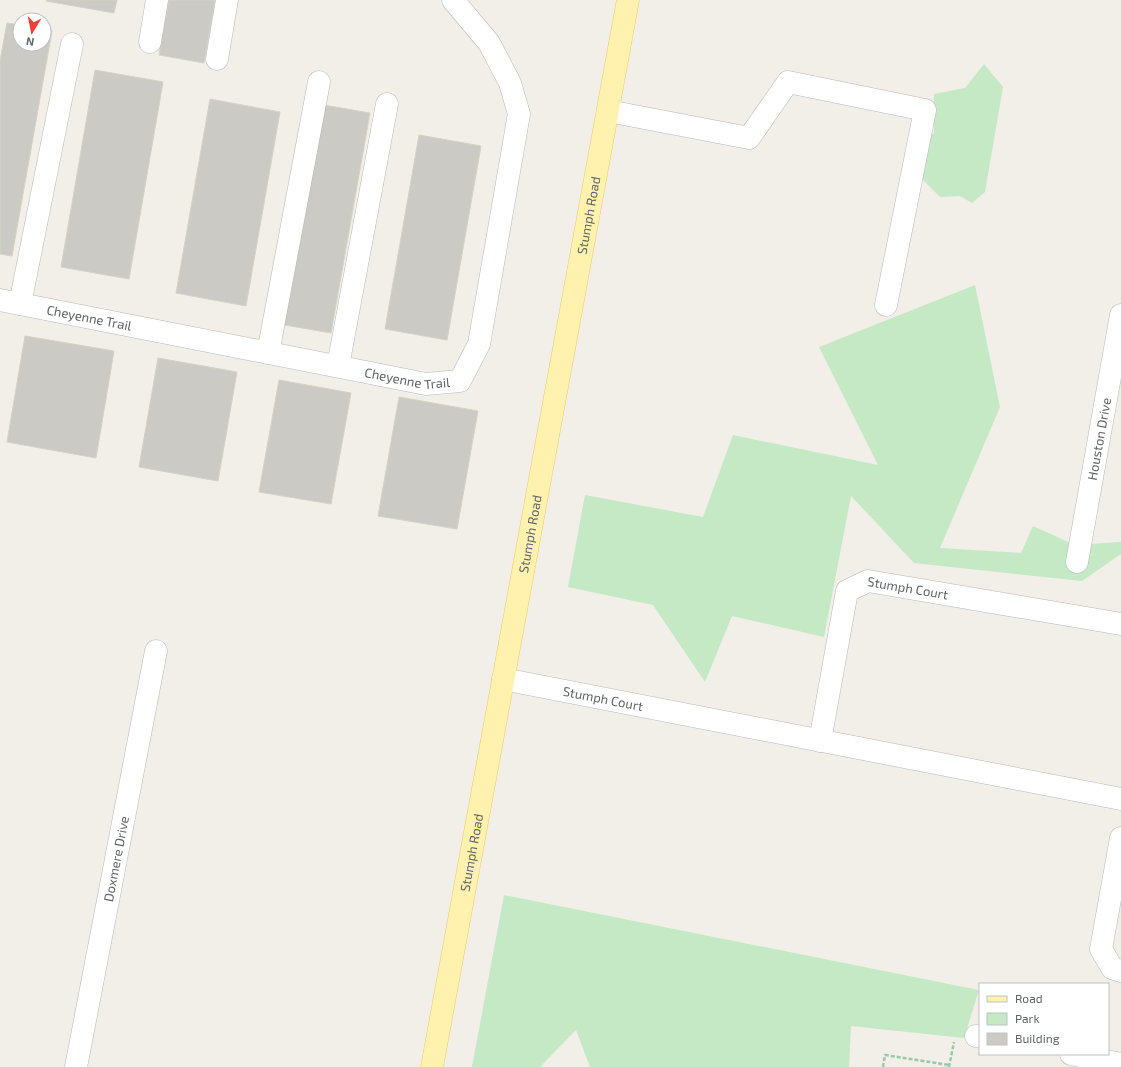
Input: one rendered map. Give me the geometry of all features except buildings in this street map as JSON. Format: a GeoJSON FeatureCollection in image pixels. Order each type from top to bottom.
{"type":"FeatureCollection","features":[{"type":"Feature","properties":{"kind":"main road","name":"Stumph Road"},"geometry":{"type":"LineString","coordinates":[[432,1067],[628,0]]}},
{"type":"Feature","properties":{"kind":"street"},"geometry":{"type":"LineString","coordinates":[[150,42],[158,0]]}},
{"type":"Feature","properties":{"kind":"street"},"geometry":{"type":"LineString","coordinates":[[217,60],[227,0]]}},
{"type":"Feature","properties":{"kind":"street","name":"Cheyenne Trail"},"geometry":{"type":"LineString","coordinates":[[10,302],[426,384],[460,381],[479,344],[519,114],[510,83],[489,43],[453,0]]}},
{"type":"Feature","properties":{"kind":"street"},"geometry":{"type":"LineString","coordinates":[[10,302],[72,44]]}},
{"type":"Feature","properties":{"kind":"street"},"geometry":{"type":"LineString","coordinates":[[268,353],[319,82]]}},
{"type":"Feature","properties":{"kind":"street"},"geometry":{"type":"LineString","coordinates":[[608,111],[749,138],[788,82],[925,110],[886,305]]}},
{"type":"Feature","properties":{"kind":"street"},"geometry":{"type":"LineString","coordinates":[[338,366],[387,104]]}},
{"type":"Feature","properties":{"kind":"street","name":"Houston Drive"},"geometry":{"type":"LineString","coordinates":[[1077,562],[1118,349],[1121,315]]}},
{"type":"Feature","properties":{"kind":"street","name":"Stumph Court"},"geometry":{"type":"LineString","coordinates":[[820,741],[847,591],[868,581],[1121,624]]}},
{"type":"Feature","properties":{"kind":"street","name":"Doxmere Drive"},"geometry":{"type":"LineString","coordinates":[[76,1067],[156,651]]}},
{"type":"Feature","properties":{"kind":"street","name":"Stumph Court"},"geometry":{"type":"LineString","coordinates":[[503,679],[1121,800]]}},
{"type":"Feature","properties":{"kind":"street"},"geometry":{"type":"LineString","coordinates":[[1121,838],[1102,948],[1112,968],[1121,971]]}},
{"type":"Feature","properties":{"kind":"street"},"geometry":{"type":"LineString","coordinates":[[1076,1055],[1121,1064]]}},
{"type":"Feature","properties":{"kind":"path"},"geometry":{"type":"LineString","coordinates":[[883,1067],[885,1055],[949,1065]]}},
{"type":"Feature","properties":{"kind":"green space"},"geometry":{"type":"Polygon","coordinates":[[[984,64],[1003,87],[985,192],[972,203],[960,196],[940,197],[919,176],[914,144],[934,133],[934,94],[965,88],[984,64]]]}},
{"type":"Feature","properties":{"kind":"green space"},"geometry":{"type":"Polygon","coordinates":[[[975,285],[1000,407],[940,548],[1021,553],[1033,526],[1075,545],[1121,542],[1121,554],[1082,581],[914,563],[851,496],[824,637],[732,616],[705,682],[653,605],[568,587],[585,495],[703,517],[733,435],[878,465],[819,347],[975,285]]]}},
{"type":"Feature","properties":{"kind":"green space"},"geometry":{"type":"Polygon","coordinates":[[[504,895],[979,990],[964,1038],[851,1026],[849,1067],[590,1067],[576,1030],[540,1067],[472,1067],[504,895]]]}}]}
